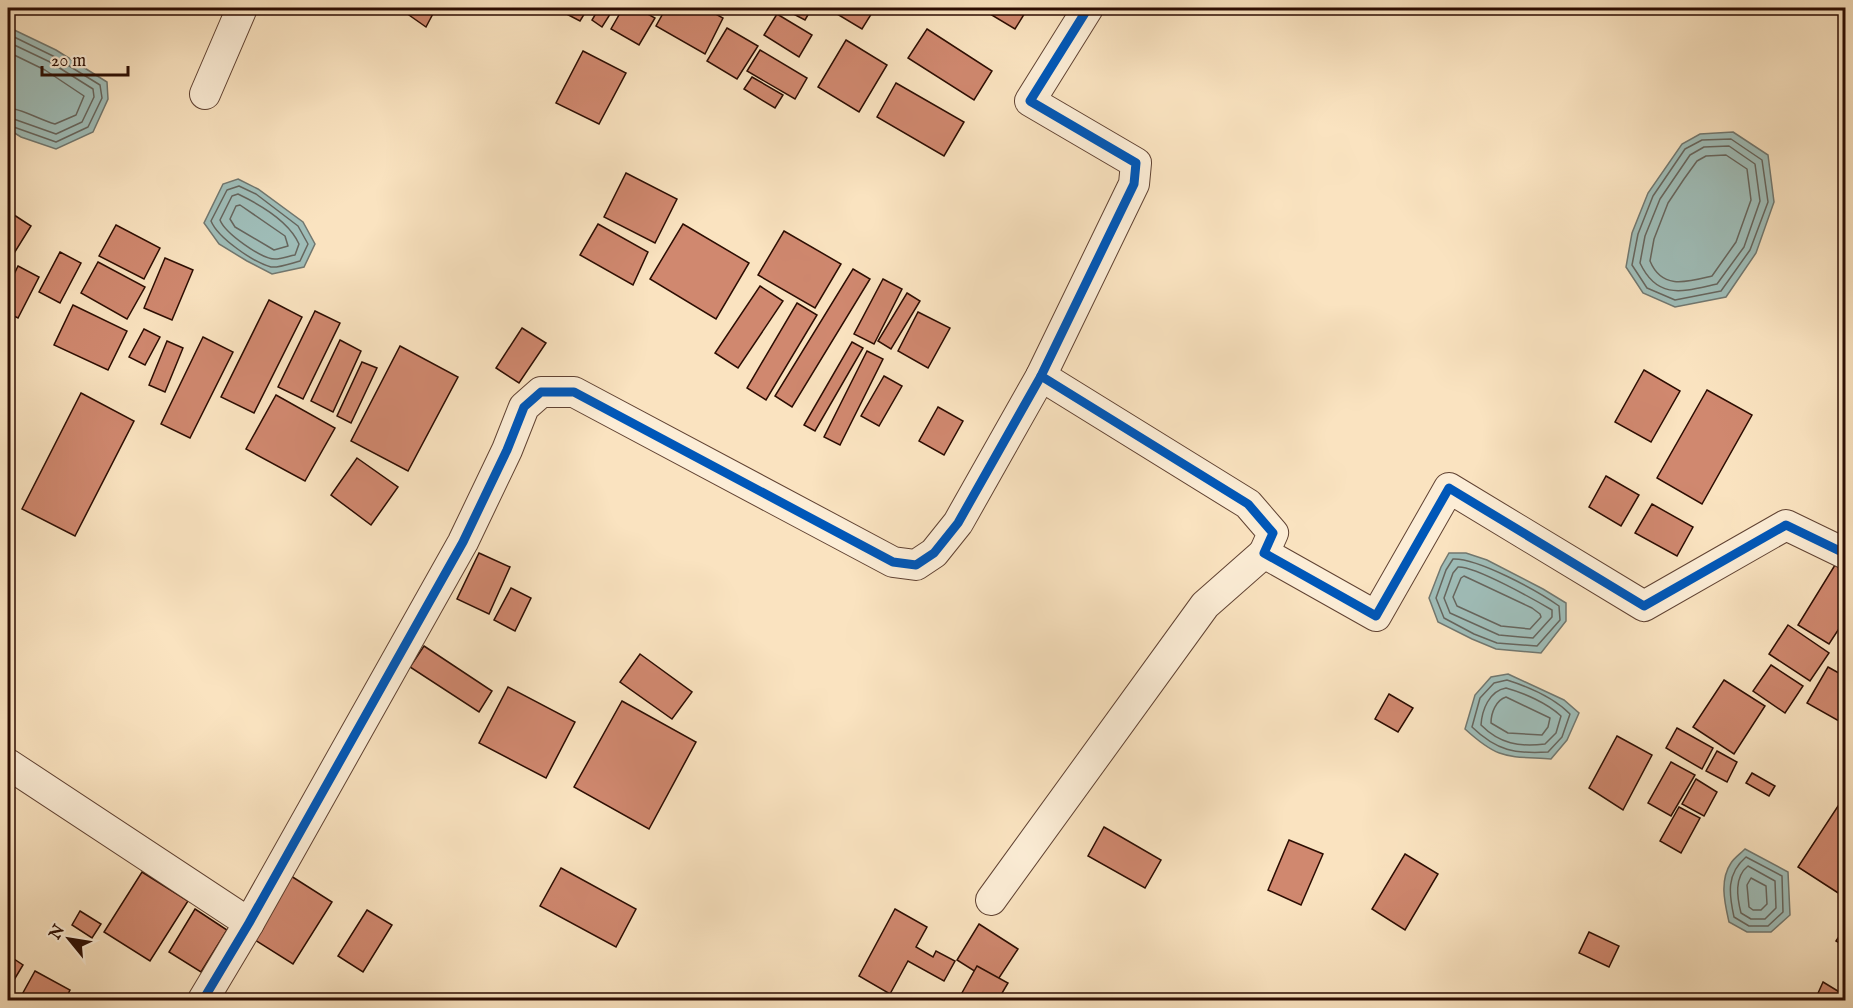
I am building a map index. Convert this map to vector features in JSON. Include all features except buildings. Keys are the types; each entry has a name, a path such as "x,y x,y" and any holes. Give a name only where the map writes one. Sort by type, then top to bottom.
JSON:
{"street":[{"path":"205,94 242,8"},
{"path":"203,1000 249,924 463,542 507,450 524,407 541,392 574,392 893,562 916,565 934,554 958,524 1041,376 1134,184 1136,163 1030,101 1088,8"},
{"path":"992,900 1205,605 1264,553 1273,533 1248,504 1041,376"},
{"path":"1264,553 1376,616 1449,488 1644,606 1786,525 1845,554"},
{"path":"8,764 249,924"}],"water":[{"path":"8,27 56,50 107,82 108,99 93,132 56,149 21,137 8,129"},
{"path":"1733,132 1768,155 1774,202 1756,253 1726,297 1675,307 1643,293 1626,267 1632,233 1648,193 1682,144 1700,134"},
{"path":"238,179 258,189 303,222 315,244 304,267 272,274 219,244 204,223 223,184"},
{"path":"1449,553 1466,553 1487,560 1566,603 1566,621 1541,653 1496,649 1438,622 1429,598"},
{"path":"1508,674 1564,700 1579,713 1567,740 1551,759 1513,756 1495,751 1465,729 1475,695 1491,677"},
{"path":"1745,849 1788,872 1790,915 1771,932 1747,932 1729,922 1724,892 1725,877 1732,861"}],"cycle path":[{"path":"1088,8 1030,101 1136,163 1134,184 1041,376 1248,504 1273,533 1264,553 1376,616 1449,488 1644,606 1786,525 1846,554"},
{"path":"203,1000 249,923 463,542 507,450 524,407 541,392 574,392 893,562 916,565 934,553 958,523 1041,376"}]}
